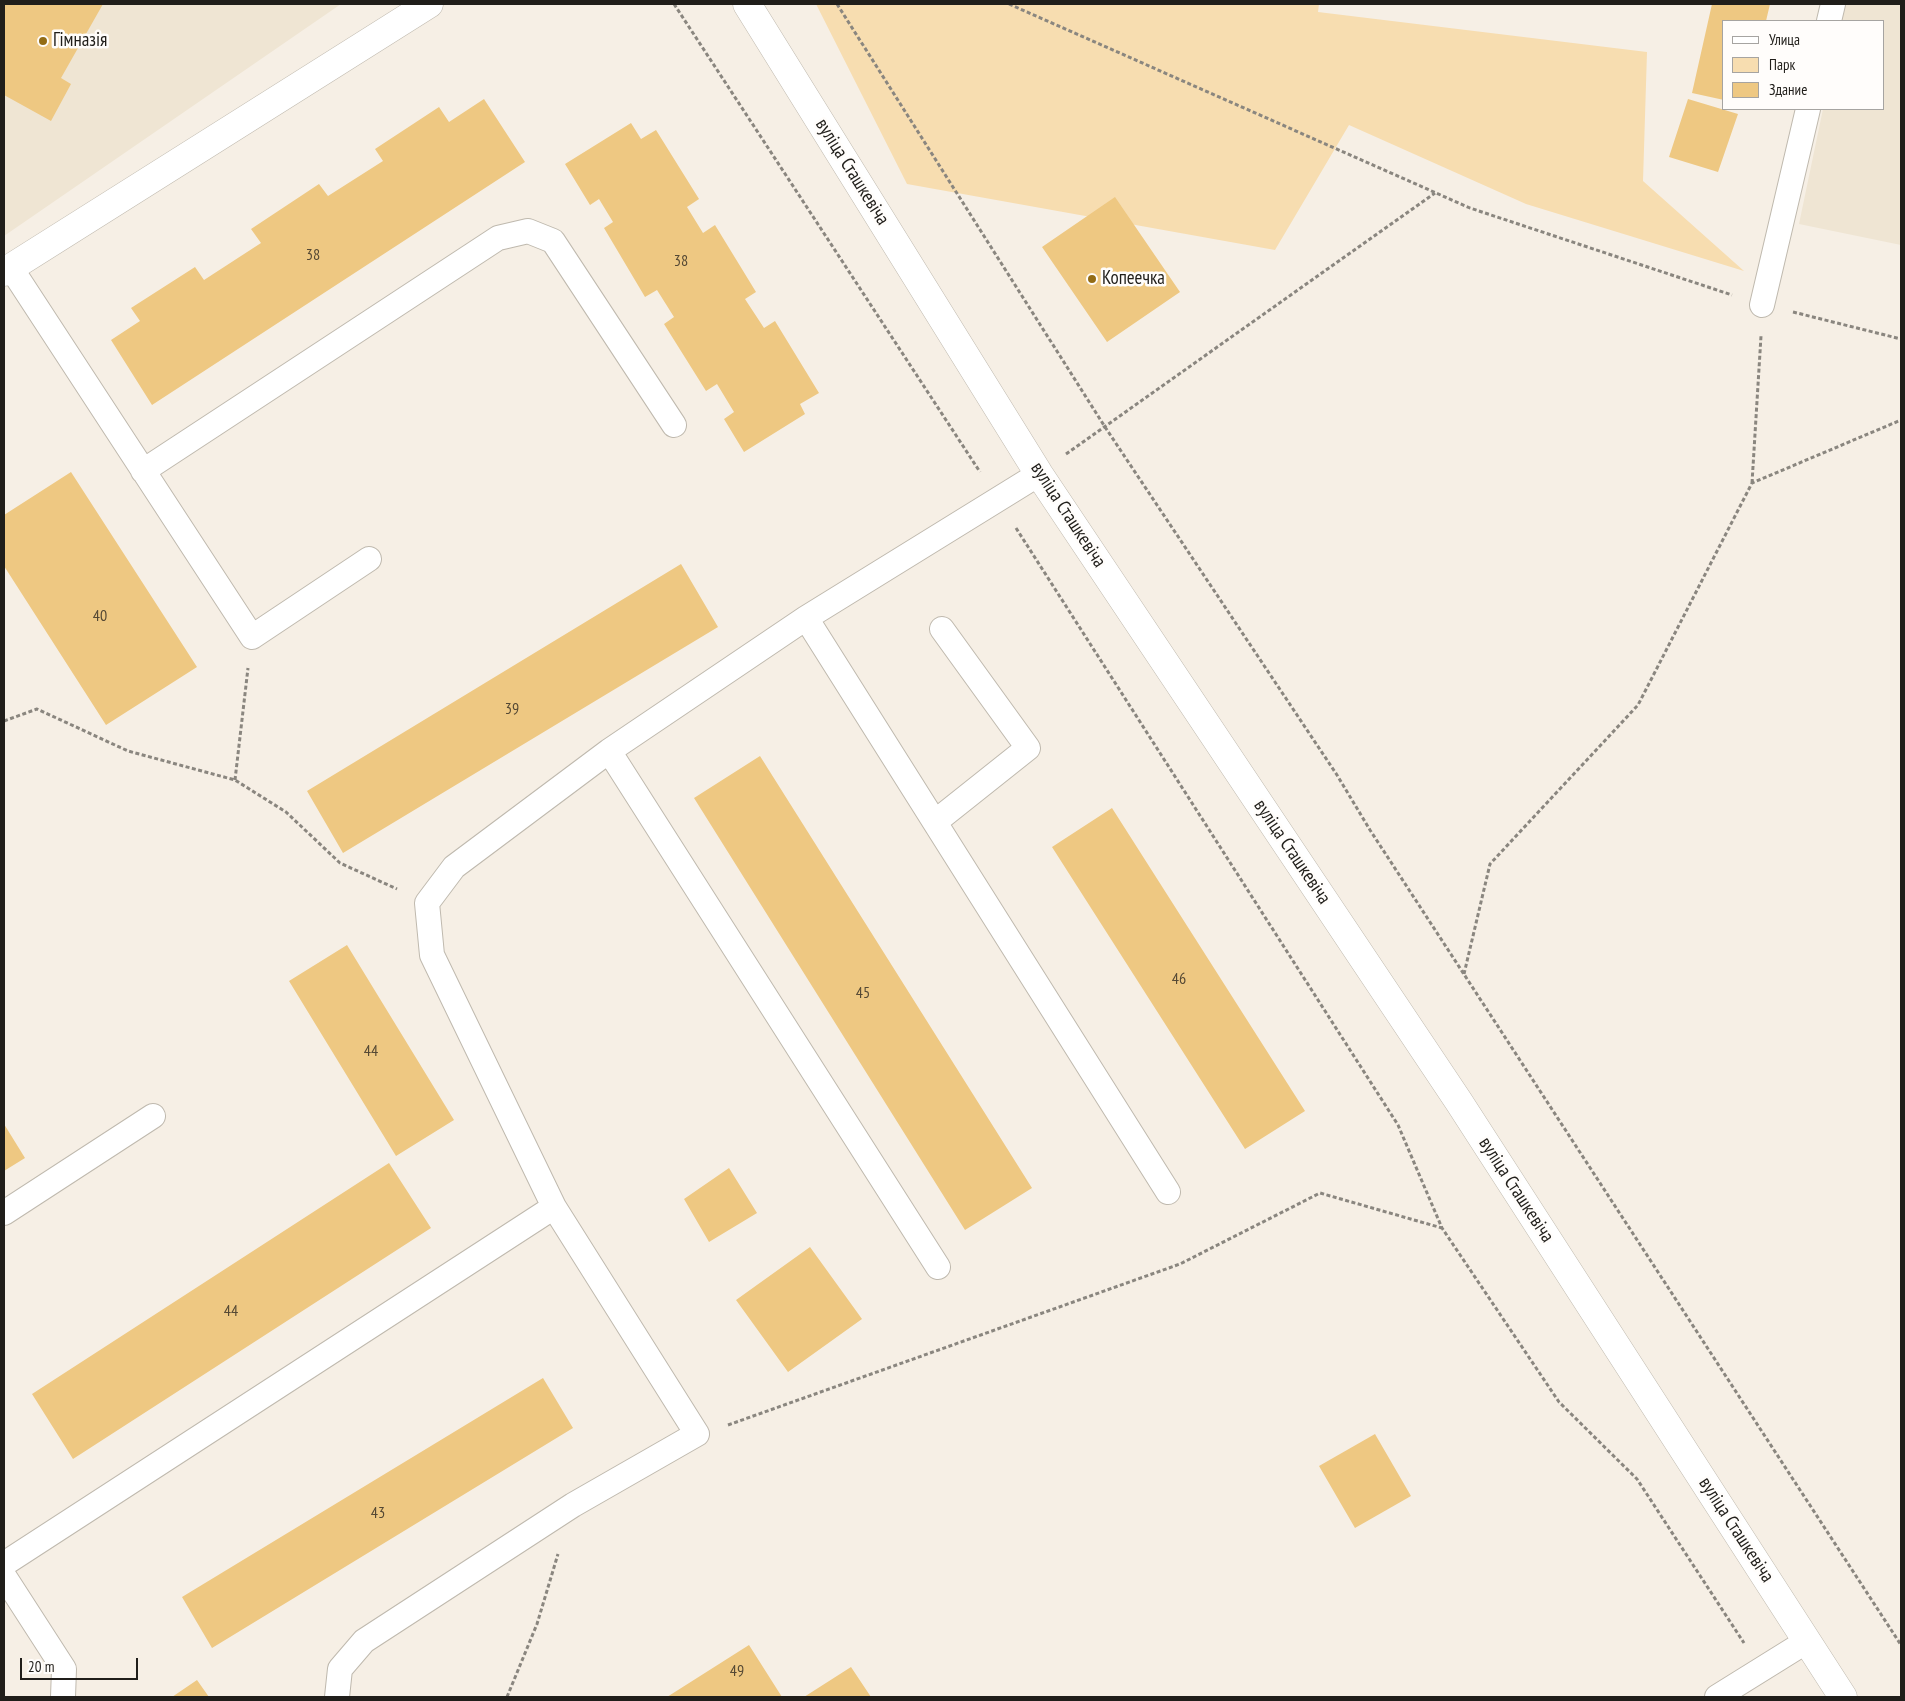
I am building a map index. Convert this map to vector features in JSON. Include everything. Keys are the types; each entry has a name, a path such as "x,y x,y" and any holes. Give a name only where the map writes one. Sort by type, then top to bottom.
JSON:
{"street":[{"path":"7,270 429,4"},
{"name":"вуліца Сташкевіча","path":"747,4 1039,474 1459,1102 1842,1697"}],"lane":[{"path":"1828,20 1833,4"},
{"path":"1762,305 1808,110"},
{"path":"143,471 498,238 528,231 553,241 674,425"},
{"path":"7,270 143,471 252,637 369,559"},
{"path":"337,1697 340,1669 364,1641 573,1505 696,1434 554,1207 432,955 427,903 454,867 610,751 806,618 1039,474"},
{"path":"806,618 1168,1192"},
{"path":"935,822 1028,748 942,629"},
{"path":"610,751 938,1267"},
{"path":"4,1213 153,1116"},
{"path":"4,1564 554,1207"},
{"path":"4,1576 64,1669 63,1697"},
{"path":"1717,1697 1807,1641"}],"path":[{"path":"674,4 997,499 1398,1125 1442,1228 1559,1402 1637,1479 1761,1668"},
{"path":"837,4 1104,427 1337,775 1370,830 1901,1645"},
{"path":"1010,4 1470,208 1762,305 1901,339"},
{"path":"1039,474 1435,193"},
{"path":"1464,974 1490,864 1638,705 1752,483 1762,305"},
{"path":"1752,483 1901,420"},
{"path":"235,780 252,637"},
{"path":"4,721 37,709 128,751 235,780 286,812 340,863 427,903"},
{"path":"696,1434 744,1420 1180,1264 1320,1193 1442,1228"},
{"path":"508,1697 538,1624 573,1505"}],"shaded area":[{"path":"4,4 341,4 4,236"},
{"path":"1845,4 1901,4 1901,245 1799,224 1823,110 1885,110 1885,20 1841,20"}],"green space":[{"path":"816,4 1319,4 1318,12 1647,52 1643,181 1744,271 1526,204 1349,125 1275,250 907,184"}],"building":[{"name":"Гімназія","path":"4,4 103,4 61,78 71,84 51,121 4,95"},
{"path":"1712,4 1770,4 1766,20 1722,20 1722,100 1692,93"},
{"path":"484,99 525,162 152,405 111,340 140,321 131,308 195,267 204,280 261,243 251,229 319,184 328,196 383,161 375,149 439,107 449,122"},
{"path":"1688,99 1738,114 1718,172 1669,157"},
{"path":"631,123 641,139 656,130 699,199 687,207 703,233 715,225 756,292 745,299 764,328 775,321 819,393 800,404 805,414 744,452 724,419 734,412 717,384 706,391 664,324 674,317 657,290 645,297 604,228 613,222 599,199 590,205 565,164"},
{"path":"1115,197 1180,292 1107,342 1042,247"},
{"path":"71,472 197,667 106,725 4,566 4,515"},
{"path":"681,564 718,627 343,853 307,791"},
{"path":"760,756 1032,1188 965,1230 694,798"},
{"path":"1112,808 1305,1111 1245,1149 1052,847"},
{"path":"347,945 454,1120 396,1156 289,981"},
{"path":"4,1124 25,1158 4,1171"},
{"path":"389,1163 431,1228 73,1459 32,1394"},
{"path":"729,1168 757,1213 709,1242 684,1199"},
{"path":"810,1247 862,1319 788,1372 736,1300"},
{"path":"543,1378 573,1428 212,1648 182,1597"},
{"path":"1375,1434 1411,1496 1355,1528 1319,1466"},
{"path":"749,1645 782,1697 667,1697"},
{"path":"851,1667 871,1697 804,1697"},
{"path":"197,1680 209,1697 172,1697"}],"place":[{"name":"Гімназія","path":"43,41"},
{"name":"Копеечка","path":"1092,279"}]}
